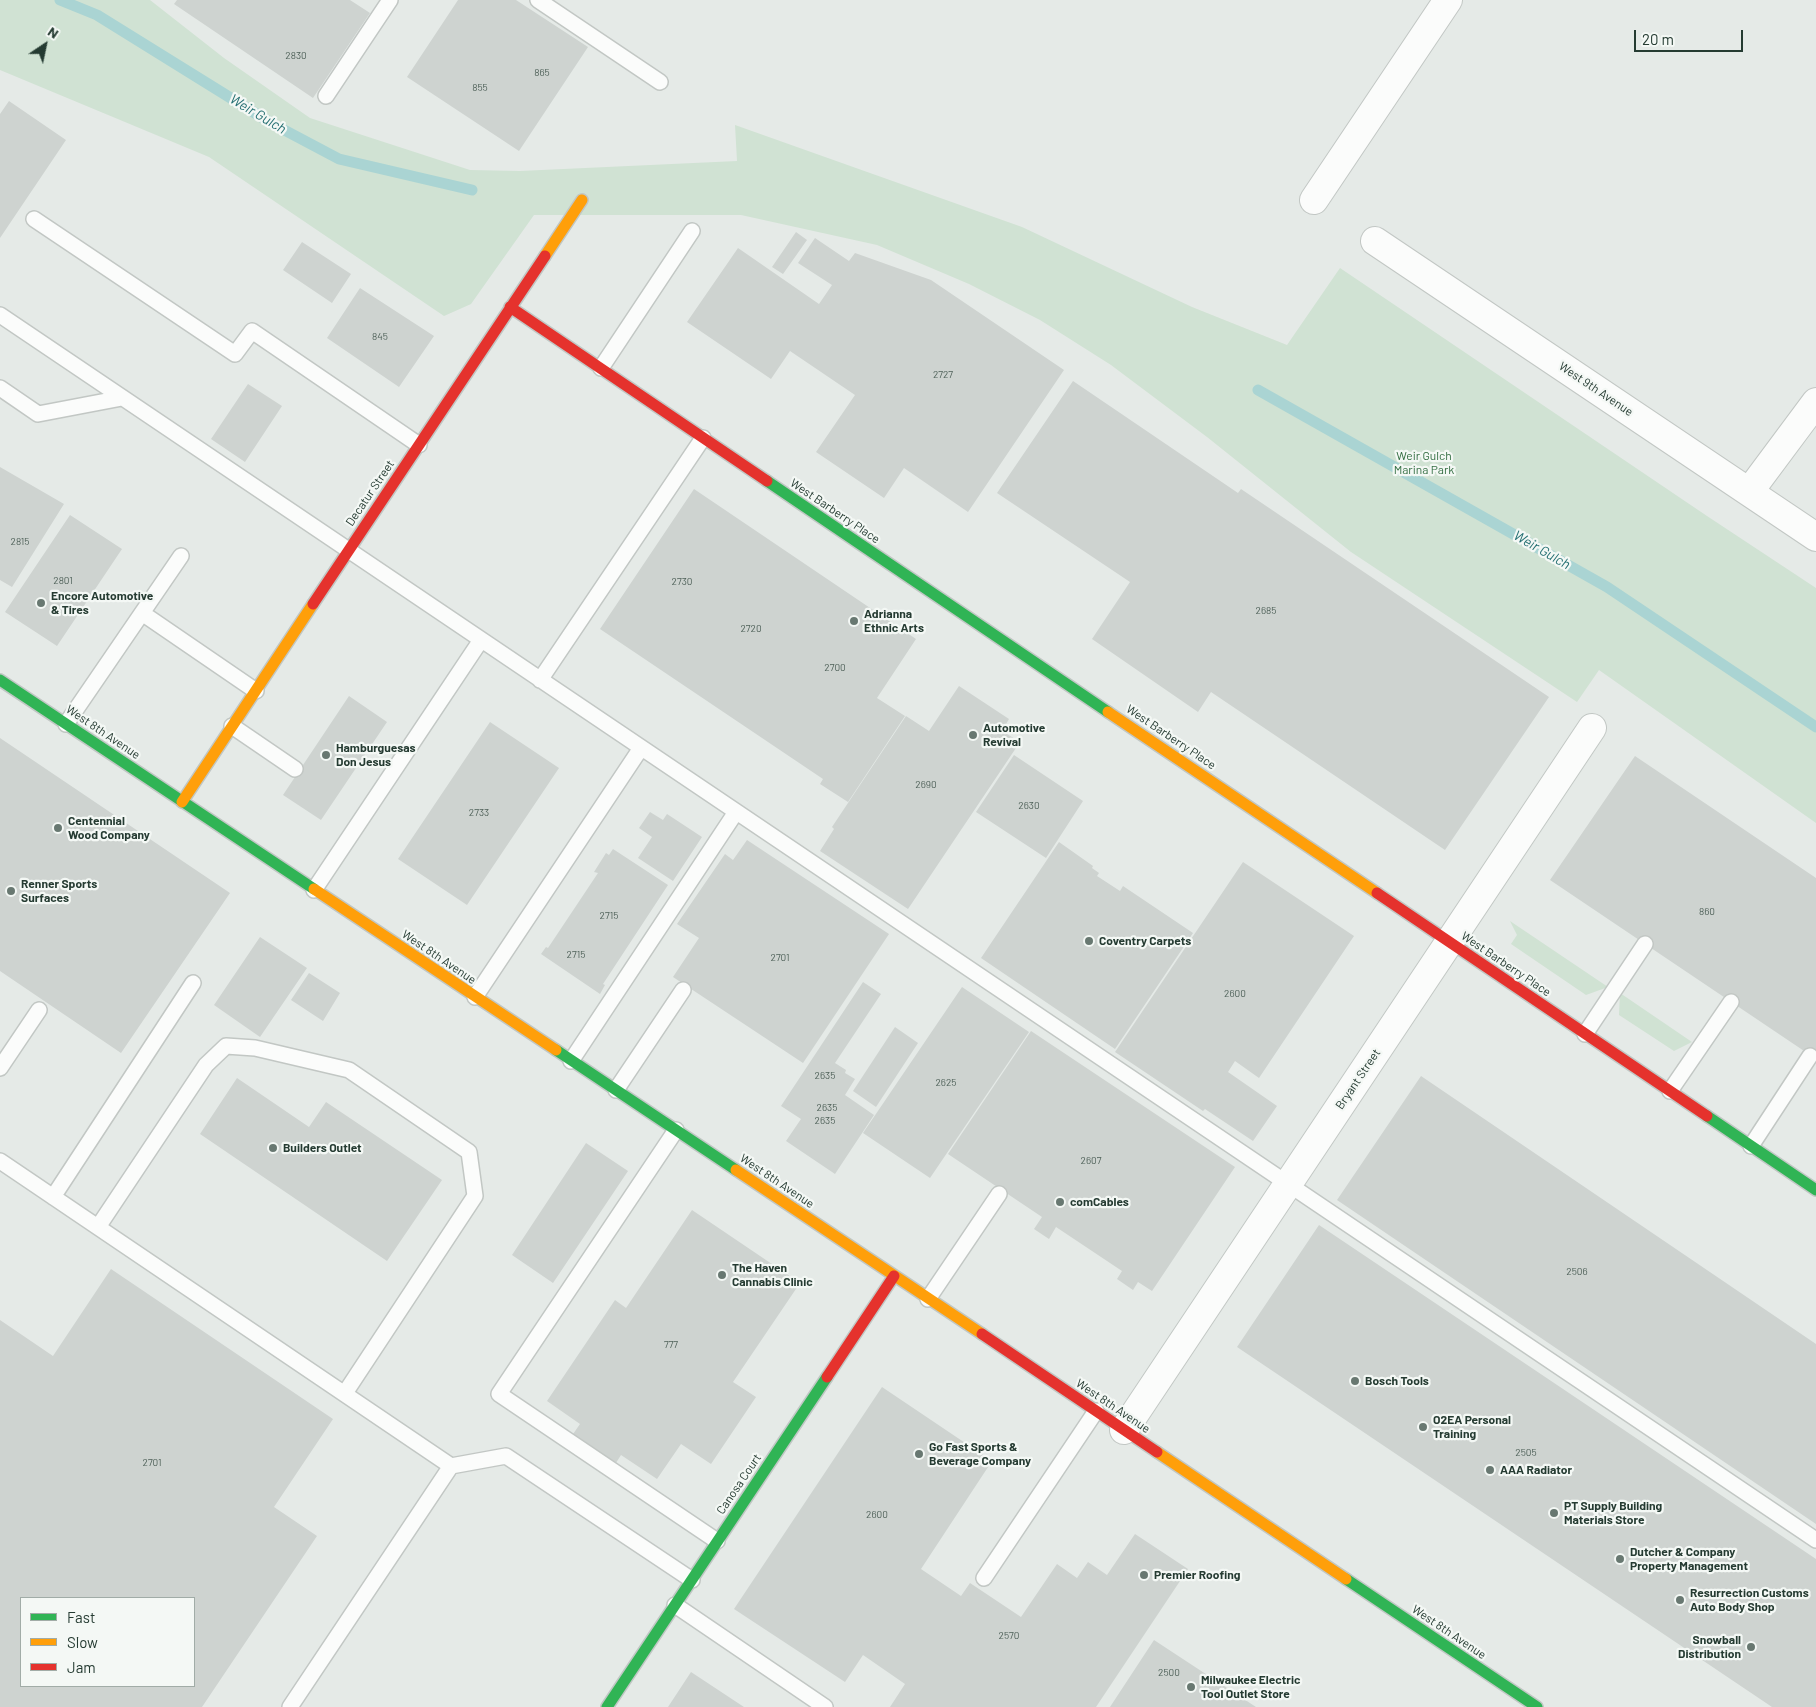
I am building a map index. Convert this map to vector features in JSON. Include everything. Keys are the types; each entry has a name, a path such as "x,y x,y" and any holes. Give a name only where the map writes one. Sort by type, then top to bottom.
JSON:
{"street":[{"path":"1314,200 1448,0"},
{"name":"Decatur Street","path":"182,802 582,200"},
{"name":"West 9th Avenue","path":"1375,241 1816,537"},
{"name":"West Barberry Place","path":"510,307 1816,1190"},
{"path":"1749,492 1816,402"},
{"name":"West 8th Avenue","path":"0,680 1537,1707"},
{"name":"Bryant Street","path":"1124,1430 1592,728"},
{"name":"Canosa Court","path":"607,1707 894,1276"}],"lane":[{"path":"326,96 390,0"},
{"path":"538,0 660,82"},
{"path":"34,219 235,354 252,331 419,445"},
{"path":"601,368 692,231"},
{"path":"0,315 1816,1540"},
{"path":"0,388 38,414 122,398"},
{"path":"540,680 703,438"},
{"path":"66,724 181,556"},
{"path":"142,613 256,691"},
{"path":"314,890 481,640"},
{"path":"232,726 295,769"},
{"path":"475,997 641,748"},
{"path":"571,1061 736,812"},
{"path":"1586,1034 1645,944"},
{"path":"53,1197 192,983"},
{"path":"616,1090 683,990"},
{"path":"1670,1091 1731,1002"},
{"path":"0,1068 39,1010"},
{"path":"98,1227 206,1064 226,1046 255,1048 349,1070 468,1152 475,1196 345,1394"},
{"path":"1751,1146 1810,1056"},
{"path":"676,1130 499,1394 717,1541"},
{"path":"0,1161 451,1466 506,1456 692,1580"},
{"path":"928,1299 999,1194"},
{"path":"984,1578 1096,1411"},
{"path":"290,1707 451,1466"},
{"path":"675,1605 825,1707"}],"green space":[{"name":"Weir Gulch Marina Park","path":"0,0 150,0 224,58 310,118 470,170 520,171 737,161 735,125 1022,227 1192,307 1287,345 1340,268 1816,588 1816,823 1599,670 1577,702 1351,552 1207,437 1111,365 1040,320 969,284 877,245 741,215 534,215 471,304 444,316 209,157 0,70"},
{"path":"1510,921 1608,987 1586,995 1511,944 1517,935"},
{"path":"1620,993 1692,1042 1674,1051 1619,1015"}],"building":[{"path":"177,0 350,0 370,13 313,98 174,4"},
{"path":"458,0 516,0 588,47 519,151 407,77"},
{"path":"9,101 66,140 0,238 0,114"},
{"path":"796,232 807,240 783,274 772,267"},
{"path":"815,238 849,261 855,253 931,280 1064,370 968,512 904,468 884,498 816,452 855,395 790,351 771,379 687,322 738,248 819,304 832,285 798,263"},
{"path":"302,242 351,274 332,303 283,270"},
{"path":"360,288 434,336 399,387 327,338"},
{"path":"1073,381 1238,493 1241,489 1549,697 1445,850 1211,692 1198,712 1092,639 1130,582 997,493"},
{"path":"248,384 282,406 245,462 211,439"},
{"path":"0,467 64,504 12,587 0,580"},
{"path":"694,489 916,639 877,698 905,716 848,802 820,784 823,779 600,629"},
{"path":"70,515 122,549 57,646 5,612"},
{"path":"959,686 1009,719 1002,731 1020,742 908,909 820,851 834,829 832,827 906,716 929,731"},
{"path":"349,696 387,722 321,820 283,795"},
{"path":"490,722 559,768 467,905 398,859"},
{"path":"0,738 230,893 121,1053 0,971"},
{"path":"1014,755 1083,801 1046,858 976,812"},
{"path":"1635,756 1816,878 1816,1059 1550,880"},
{"path":"650,812 663,820 667,814 702,837 673,881 638,858 652,837 639,828"},
{"path":"747,840 889,934 803,1063 673,977 699,938 677,924 725,854 733,860"},
{"path":"1059,842 1093,866 1092,868 1099,873 1097,876 1120,891 1123,886 1193,933 1115,1049 981,958"},
{"path":"613,849 668,885 603,984 605,985 600,994 541,954 546,947 548,948 598,873 594,872 606,853 609,855"},
{"path":"1243,862 1354,936 1259,1078 1235,1061 1228,1072 1277,1106 1253,1141 1205,1109 1203,1111 1115,1052"},
{"path":"260,937 307,968 260,1037 214,1005"},
{"path":"309,973 340,993 323,1021 291,1000"},
{"path":"863,982 881,994 835,1063 846,1070 845,1073 855,1079 845,1095 874,1115 835,1174 786,1141 801,1119 781,1106"},
{"path":"962,987 1029,1032 930,1178 863,1133"},
{"path":"895,1027 918,1043 876,1107 853,1091"},
{"path":"1031,1031 1235,1167 1152,1291 1138,1282 1133,1290 1117,1279 1122,1271 1056,1227 1049,1239 1034,1229 1042,1217 948,1154"},
{"path":"1421,1076 1816,1344 1816,1524 1337,1200"},
{"path":"237,1078 309,1127 326,1102 442,1180 387,1261 200,1134"},
{"path":"586,1143 628,1171 553,1283 512,1255"},
{"path":"692,1210 800,1283 733,1382 756,1397 711,1464 681,1444 657,1479 621,1455 614,1466 571,1437 580,1424 547,1401 615,1300 626,1308"},
{"path":"1319,1225 1816,1559 1816,1707 1772,1707 1237,1347"},
{"path":"111,1269 333,1419 274,1507 317,1536 202,1707 0,1707 0,1320 53,1356"},
{"path":"882,1387 992,1461 921,1569 961,1596 970,1583 1021,1617 1057,1564 1077,1578 1088,1562 1107,1575 1135,1534 1188,1569 1096,1707 890,1707 905,1684 863,1655 845,1682 734,1609"},
{"path":"1154,1640 1256,1707 1110,1707"},
{"path":"691,1672 744,1707 668,1707"}],"waterway":[{"name":"Weir Gulch","path":"60,0 97,15 271,123 339,159 472,190"},
{"name":"Weir Gulch","path":"1258,390 1607,587 1816,727"}],"traffic: fast":[{"path":"767,481 1108,712"},
{"path":"0,680 314,889"},
{"path":"556,1050 736,1170"},
{"path":"1707,1116 1816,1190"},
{"path":"607,1707 827,1377"},
{"path":"1346,1579 1537,1707"}],"traffic: slow":[{"path":"545,256 582,200"},
{"path":"182,802 313,604"},
{"path":"1108,712 1377,893"},
{"path":"314,889 556,1050"},
{"path":"736,1170 982,1334"},
{"path":"1157,1452 1346,1579"}],"traffic: jam":[{"path":"313,604 545,256"},
{"path":"510,307 767,481"},
{"path":"1377,893 1707,1116"},
{"path":"827,1377 894,1276"},
{"path":"982,1334 1157,1452"}],"place":[{"name":"Encore Automotive & Tires","path":"41,603"},
{"name":"Adrianna Ethnic Arts","path":"854,621"},
{"name":"Automotive Revival","path":"973,735"},
{"name":"Hamburguesas Don Jesus","path":"326,755"},
{"name":"Centennial Wood Company","path":"58,828"},
{"name":"Renner Sports Surfaces","path":"11,891"},
{"name":"Coventry Carpets","path":"1089,941"},
{"name":"Builders Outlet","path":"273,1148"},
{"name":"comCables","path":"1060,1202"},
{"name":"The Haven Cannabis Clinic","path":"722,1275"},
{"name":"Bosch Tools","path":"1355,1381"},
{"name":"O2EA Personal Training","path":"1423,1427"},
{"name":"Go Fast Sports & Beverage Company","path":"919,1454"},
{"name":"AAA Radiator","path":"1490,1470"},
{"name":"PT Supply Building Materials Store","path":"1554,1513"},
{"name":"Dutcher & Company Property Management","path":"1620,1559"},
{"name":"Premier Roofing","path":"1144,1575"},
{"name":"Resurrection Customs Auto Body Shop","path":"1680,1600"},
{"name":"Snowball Distribution","path":"1751,1647"},
{"name":"Milwaukee Electric Tool Outlet Store","path":"1191,1687"}]}
